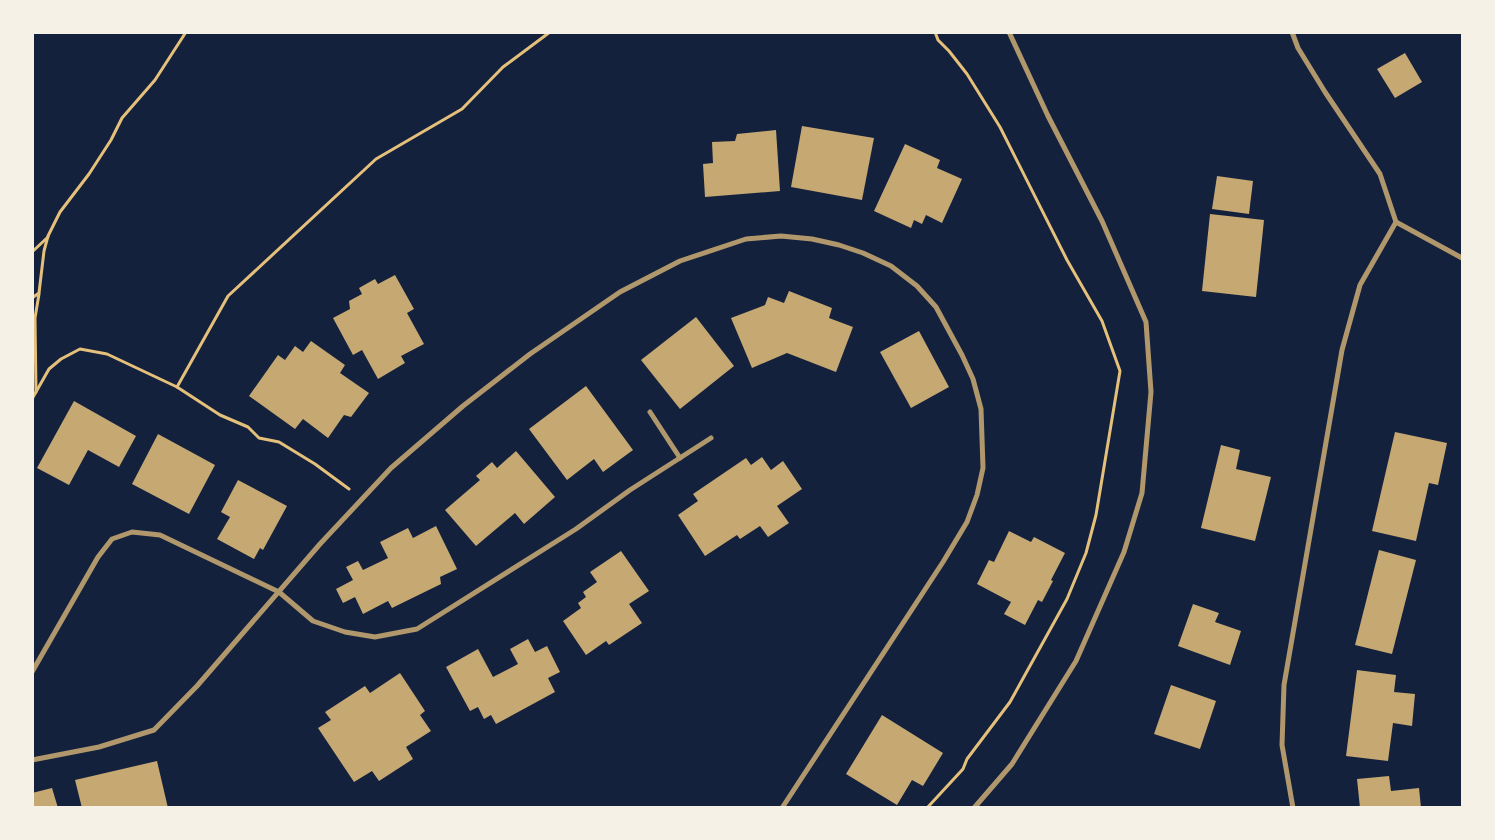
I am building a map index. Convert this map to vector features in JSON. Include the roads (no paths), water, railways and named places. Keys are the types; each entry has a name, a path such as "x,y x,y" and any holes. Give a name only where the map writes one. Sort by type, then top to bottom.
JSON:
{"street":[{"path":"974,808 1012,764 1076,661 1124,552 1142,493 1151,392 1146,322 1102,221 1048,116 1009,32"},
{"path":"1292,32 1298,48 1325,92 1380,174 1396,222 1462,258"},
{"path":"1293,808 1282,745 1284,685 1338,369 1360,286 1396,222"},
{"path":"32,760 100,747 154,730 197,686 320,544 391,468 463,406 530,354 620,292 680,261 746,239 781,236 812,239 863,253 891,266 916,286 936,307 973,379 981,409 983,468 977,495 967,522 943,562 782,808"},
{"path":"650,412 680,458"},
{"path":"32,672 98,557 112,539 132,532 160,535 279,592 313,622 345,632 375,637 417,629 576,529 630,490 711,438"}]}
